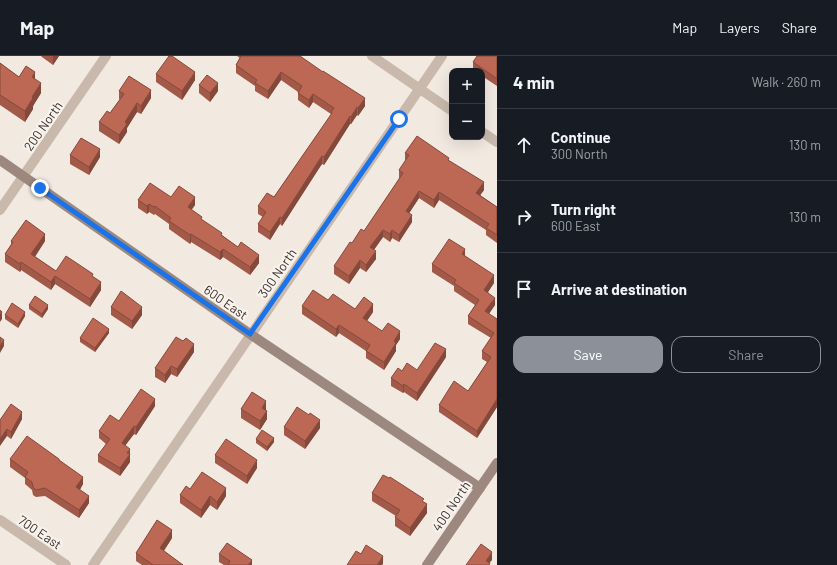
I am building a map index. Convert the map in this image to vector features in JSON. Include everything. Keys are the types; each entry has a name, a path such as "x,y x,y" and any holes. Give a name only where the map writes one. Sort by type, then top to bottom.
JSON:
{"street":[{"name":"200 North","path":"0,210 106,56"},
{"path":"372,56 449,109"},
{"name":"300 North","path":"93,565 442,56"},
{"path":"485,134 497,142"},
{"name":"600 East","path":"0,160 250,334 480,488"},
{"name":"400 North","path":"427,565 497,463"},
{"name":"700 East","path":"0,520 66,565"}],"building":[{"path":"169,56 172,56 195,72 182,91 156,74"},
{"path":"241,56 300,56 365,98 351,117 350,116 282,218 280,217 270,232 258,224 266,212 258,206 267,193 274,197 334,108 313,94 309,100 298,93 302,86 281,72 268,91 255,83 257,80 236,65"},
{"path":"477,56 497,56 497,79 485,70 485,68 481,68 473,62"},
{"path":"0,63 19,77 26,66 35,72 32,77 41,83 25,111 0,95"},
{"path":"207,75 218,83 210,93 199,85"},
{"path":"129,76 151,90 141,106 137,103 125,122 127,124 119,135 99,122 107,111 110,113 124,94 119,91"},
{"path":"417,136 449,158 448,160 484,182 476,193 497,207 497,235 486,228 489,224 439,192 434,200 419,191 406,211 412,215 399,235 392,230 390,234 383,230 370,247 376,251 366,265 360,260 349,276 334,266 350,242 352,243 361,229 364,231 403,173 399,170 409,155 405,153"},
{"path":"81,138 100,149 89,167 70,155"},
{"path":"150,183 171,197 179,186 195,197 188,207 202,217 201,219 222,233 221,235 238,247 241,242 259,255 250,267 223,249 220,252 191,234 190,235 169,221 171,218 155,206 154,207 149,204 147,206 138,200"},
{"path":"26,220 45,234 31,254 56,271 66,256 93,274 92,276 101,282 90,299 55,276 51,282 21,262 20,264 5,254 13,242 11,241"},
{"path":"449,239 465,249 462,254 494,275 484,290 495,298 485,311 497,319 497,399 477,431 439,405 454,381 468,391 491,357 482,351 494,333 468,316 479,300 454,283 456,280 432,264"},
{"path":"313,290 328,300 333,294 355,309 364,297 373,304 363,318 382,331 388,323 400,331 394,341 396,343 384,362 366,351 370,345 339,325 336,329 302,306"},
{"path":"121,291 142,307 132,321 111,307"},
{"path":"35,296 48,305 42,314 29,305"},
{"path":"12,303 25,312 18,324 5,315"},
{"path":"93,318 109,329 95,348 80,338"},
{"path":"0,337 4,340 0,346"},
{"path":"176,337 183,341 186,338 194,344 177,369 171,366 165,375 155,368"},
{"path":"435,343 446,349 417,393 404,384 403,386 391,378 398,368 402,371 407,363 417,370"},
{"path":"141,389 155,399 136,427 134,426 122,443 130,449 127,453 130,454 120,468 98,455 110,439 99,431 110,415 119,421"},
{"path":"252,392 266,401 262,408 267,411 260,421 241,409"},
{"path":"11,404 22,412 11,432 7,429 0,439 0,420"},
{"path":"297,407 320,420 305,441 284,427"},
{"path":"262,430 274,438 267,447 256,439"},
{"path":"27,436 83,477 76,487 89,496 79,510 45,488 36,490 33,487 32,482 25,477 28,472 10,459"},
{"path":"226,439 257,460 247,476 215,455"},
{"path":"202,472 226,488 217,502 210,496 201,510 180,495 186,486 190,489"},
{"path":"383,475 389,478 390,477 424,499 422,501 427,504 410,528 395,517 400,510 372,493"},
{"path":"157,520 172,530 160,548 183,565 153,565 136,553"},
{"path":"227,543 252,560 248,565 228,565 230,561 219,554"},
{"path":"481,544 492,552 486,561 490,563 489,565 466,565"},
{"path":"366,545 383,556 377,565 347,565 356,551 361,554"}],"route":[{"path":"40,188 250,334 399,119"}]}
